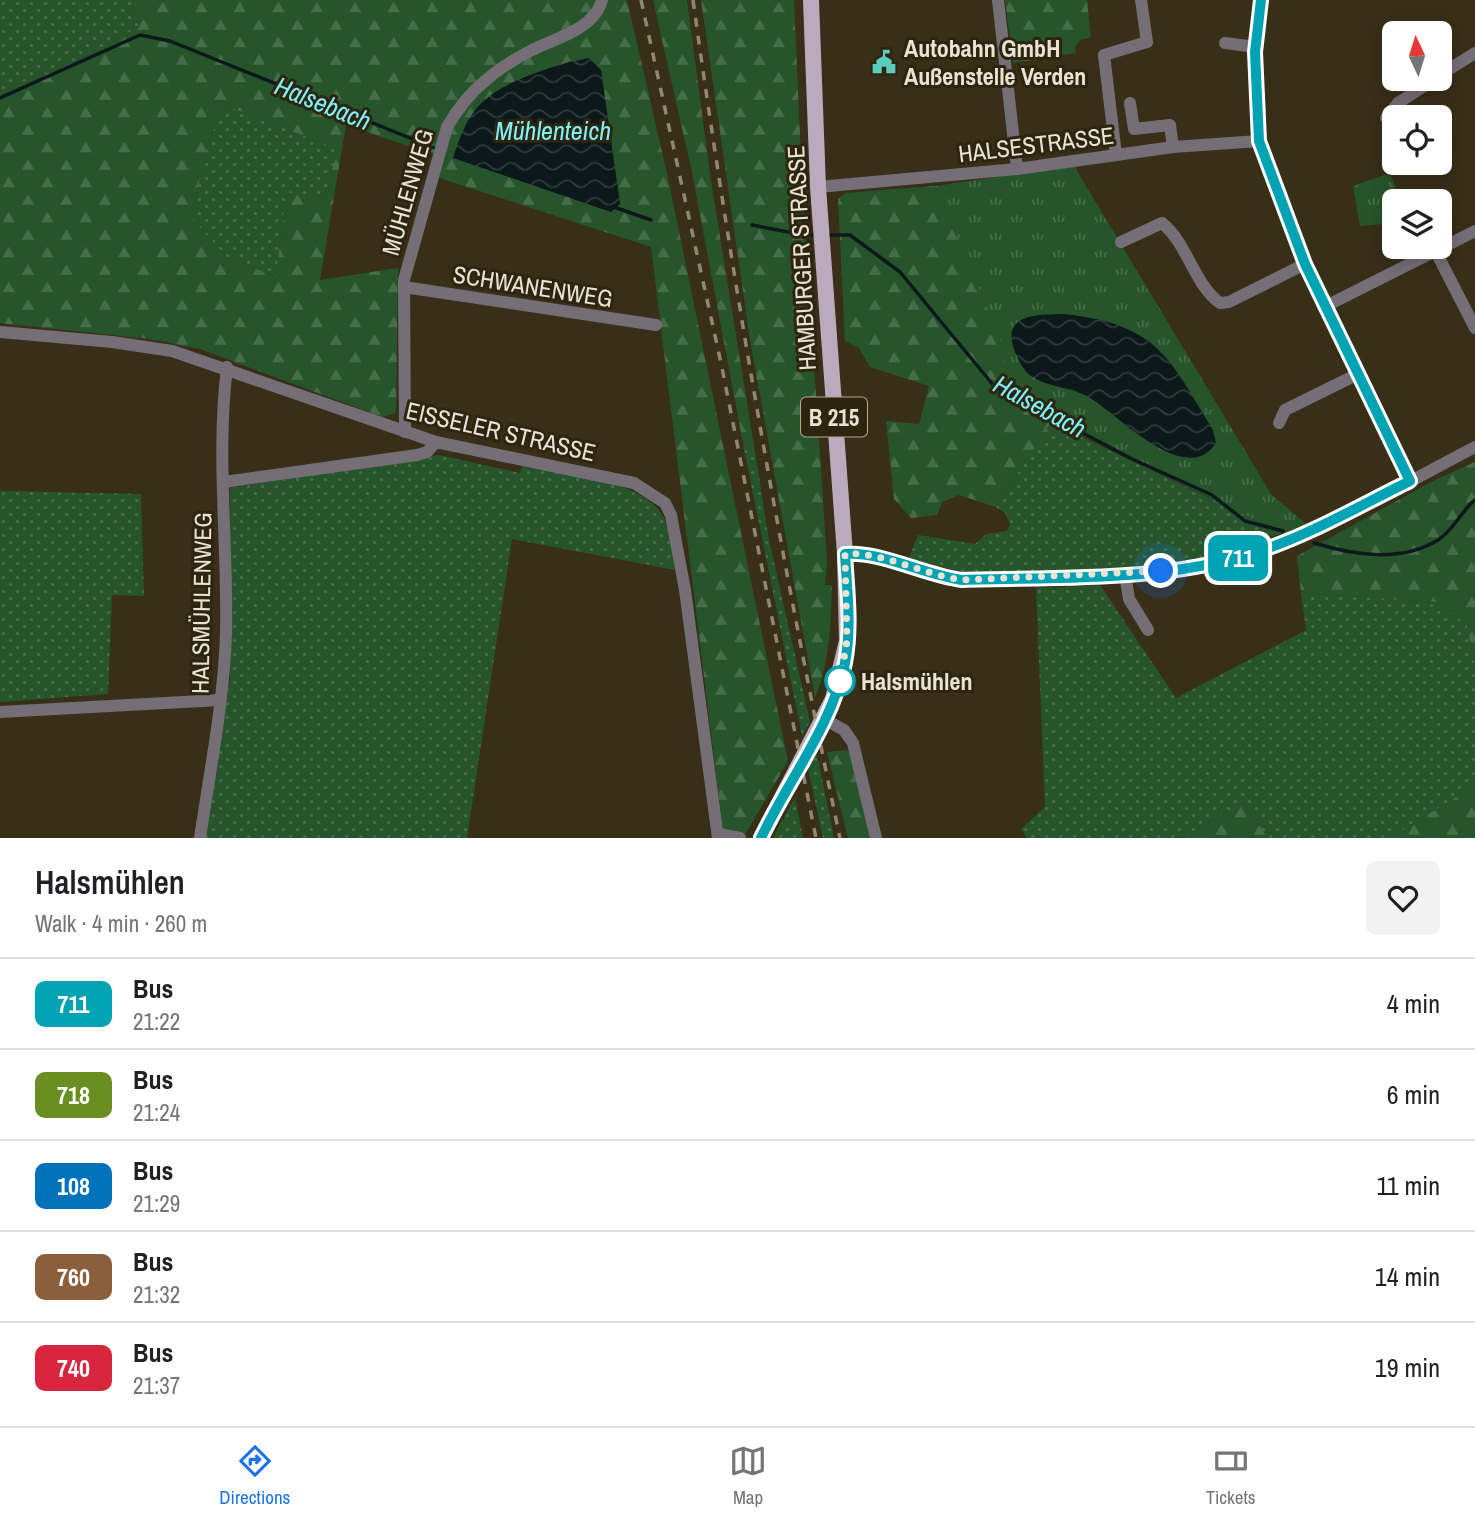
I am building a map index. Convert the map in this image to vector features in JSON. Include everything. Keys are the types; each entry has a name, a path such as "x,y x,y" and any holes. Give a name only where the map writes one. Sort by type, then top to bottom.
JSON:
{"main road":[{"name":"HAMBURGER STRASSE","path":"811,0 817,187 848,617 845,661 824,719"},
{"name":"B 215","path":"761,838 824,719"}],"street":[{"name":"MÜHLENWEG","path":"405,432 404,287 441,141 460,106 485,80 528,52 586,24 597,13 603,0"},
{"path":"998,0 1017,169"},
{"path":"1116,156 1104,55 1147,42 1141,0"},
{"path":"1261,0 1256,47 1259,141 1305,264 1410,481"},
{"path":"1225,43 1256,47"},
{"path":"1452,67 1475,52"},
{"path":"1396,105 1416,91"},
{"path":"1130,103 1134,129 1170,125 1173,147"},
{"name":"HALSESTRASSE","path":"817,187 1017,169 1173,147 1259,141"},
{"path":"1121,242 1162,223 1174,232 1210,296 1220,303 1229,302 1305,264"},
{"path":"1452,243 1475,230"},
{"path":"1326,306 1422,259"},
{"path":"1440,259 1475,328"},
{"name":"SCHWANENWEG","path":"404,287 656,325"},
{"name":"EISSELER STRASSE","path":"0,332 160,349 227,368 436,442 634,483 665,503 671,515 685,590 718,836 740,838"},
{"name":"HALSMÜHLENWEG","path":"201,838 220,700 226,632 224,482 220,426 227,368"},
{"path":"1279,423 1285,410 1358,374"},
{"path":"224,482 417,455 426,452 436,442"},
{"path":"845,554 868,554 939,577 962,580 1125,574 1183,569 1255,553 1309,531 1475,447"},
{"path":"1125,574 1129,600 1149,630"},
{"path":"0,712 220,700"},
{"path":"824,719 844,730 853,743 876,838"}],"green space":[{"path":"0,0 132,0 139,27 75,62 0,91"},
{"path":"132,0 627,0 668,178 788,761 743,838 724,838 651,247 437,177 439,156 346,125 320,280 398,268 396,413 382,417 200,349 150,339 0,323 0,91 75,62 139,27","holes":["570,61 601,70 620,204 611,212 454,157 494,93","224,105 336,148 327,198 286,192 276,277 227,257 191,218 208,143"]},
{"path":"653,0 687,0 711,181 754,446 744,449 692,172"},
{"path":"701,0 794,0 802,181 827,562 825,585 832,585 827,656 815,698 750,340"},
{"path":"1005,0 1087,0 1091,37 1080,40 1075,47 1076,53 1013,63"},
{"path":"224,105 336,148 327,198 286,193 276,277 227,257 191,218 208,143"},
{"path":"1074,166 1271,494 1306,524 1282,533 999,395 1008,372 999,335 935,186"},
{"path":"1391,175 1396,189 1382,189 1382,224 1360,226 1353,186"},
{"path":"935,186 999,335 1008,372 999,395 1051,422 996,507 959,495 942,502 937,515 911,518 894,499 886,421 919,424 929,386 870,367 859,348 845,341 838,199 846,193"},
{"path":"1051,422 1282,533 1198,561 1107,572 974,575 909,558 918,535 975,544 986,534 1007,531 1010,524 1005,513 996,507"},
{"path":"754,446 769,540 810,722 802,736 744,449"},
{"path":"439,455 520,473 522,466 600,480 639,495 654,505 667,524 675,570 512,539 467,838 205,838 230,679 230,488"},
{"path":"1475,462 1475,664 1467,625 1438,602 1301,593 1297,556 1433,481"},
{"path":"0,491 141,494 144,596 112,595 108,694 0,702"},
{"path":"1100,585 1176,698 1306,630 1301,593 1438,602 1467,625 1475,664 1475,786 1390,838 1268,838 1244,802 1181,838 1027,838 1021,829 1045,807 1036,588"},
{"path":"849,750 870,838 848,838 827,752"},
{"path":"817,754 834,838 823,838 808,769"},
{"path":"1475,786 1475,838 1389,838"},
{"path":"795,797 803,838 773,838"},
{"path":"1244,802 1268,838 1181,838"}],"water":[{"name":"Mühlenteich","path":"589,58 601,70 620,204 611,212 453,158 468,120 486,99 498,90 528,76"},
{"path":"1064,314 1120,326 1140,335 1156,348 1184,382 1213,430 1216,443 1203,455 1188,458 1171,453 1135,432 1090,398 1031,376 1015,352 1013,330 1017,323 1033,316"}],"waterway":[{"name":"Halsebach","path":"0,98 140,35 170,41 437,149"},
{"name":"Halsebach","path":"614,207 651,220"},
{"name":"Halsebach","path":"752,225 817,235"},
{"name":"Halsebach","path":"825,235 850,235 900,272 994,386 1130,458 1212,495 1245,521 1283,531"},
{"name":"Halsebach","path":"1314,543 1377,555 1408,552 1444,536 1475,500"}],"railway":[{"path":"641,0 721,363 816,838"},
{"path":"693,0 759,420 840,838"}],"bus line":[{"name":"711","path":"761,838 824,719 841,678 848,617 845,554 868,554 906,568 962,580 1096,576 1183,569 1255,553 1309,531 1410,481 1305,264 1284,215 1259,141 1255,52 1261,0"}],"place":[{"name":"Autobahn GmbH Außenstelle Verden","path":"884,62"},
{"name":"Halsmühlen","path":"840,681"}],"route":[{"path":"840,681 845,661 848,617 845,554 868,554 906,568 962,580 1161,571"}]}
